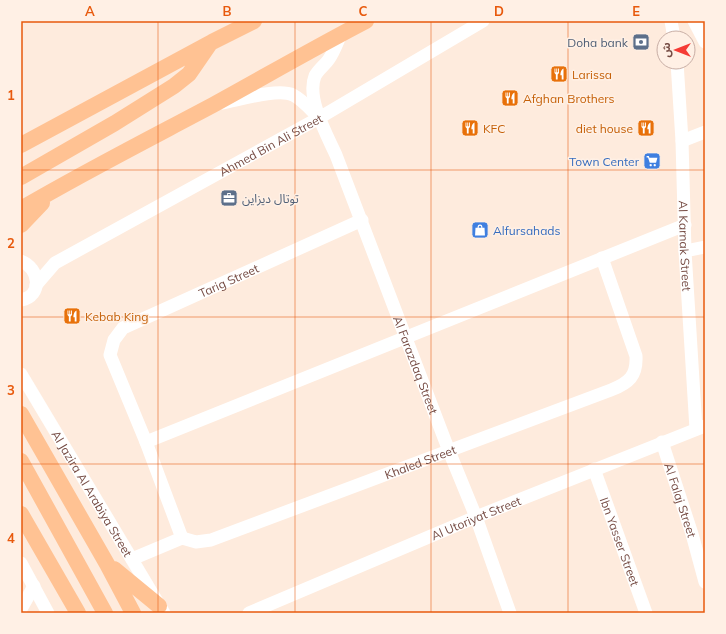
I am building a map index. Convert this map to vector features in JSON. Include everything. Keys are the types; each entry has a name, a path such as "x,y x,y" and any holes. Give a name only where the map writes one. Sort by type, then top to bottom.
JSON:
{"main road":[{"path":"21,145 254,21"},
{"path":"21,210 55,189 366,21"},
{"path":"21,177 174,86 189,74 212,42"},
{"path":"21,225 55,189"},
{"name":"Al Jazira Al Arabiya Street","path":"21,414 108,564 133,613"},
{"path":"21,461 105,613"},
{"path":"21,514 78,613"},
{"path":"108,564 162,609"}],"street":[{"name":"Ahmed Bin Ali Street","path":"21,300 30,296 36,285 55,263 319,118 483,21"},
{"path":"694,21 705,42"},
{"name":"Al Farazdaq Street","path":"341,34 330,58 314,78 313,91 319,118 336,155 362,220 405,337 476,517 510,613"},
{"name":"Al Karnak Street","path":"678,70 682,140 685,251 701,427"},
{"name":"Al Farazdaq Street","path":"214,104 272,93 288,93 298,98 319,118"},
{"path":"682,140 705,132"},
{"name":"Tarig Street","path":"146,442 110,355 114,340 123,328 362,220"},
{"path":"132,559 182,538 146,442 685,225"},
{"path":"685,251 705,248"},
{"name":"Khaled Street","path":"182,538 196,542 211,540 620,387 628,381 636,368 636,356 602,258"},
{"name":"Ahmed Bin Ali Street","path":"26,264 55,263"},
{"path":"26,264 35,272 37,278 36,285"},
{"name":"Al Jazira Al Arabiya Street","path":"21,374 162,609"},
{"name":"Al Utoriyat Street","path":"252,612 476,517 701,427"},
{"name":"Al Falaj Street","path":"662,442 692,534 705,582"},
{"name":"Ibn Yasser Street","path":"594,470 646,613"},
{"path":"21,563 48,613"},
{"path":"21,609 34,586"}],"place":[{"name":"Doha bank","path":"641,42"},
{"name":"Larissa","path":"559,74"},
{"name":"Afghan Brothers","path":"510,98"},
{"name":"KFC","path":"470,128"},
{"name":"diet house","path":"646,128"},
{"name":"Town Center","path":"652,161"},
{"name":"توتال ديزاين","path":"229,198"},
{"name":"Alfursahads","path":"480,230"},
{"name":"Kebab King","path":"72,316"}]}
